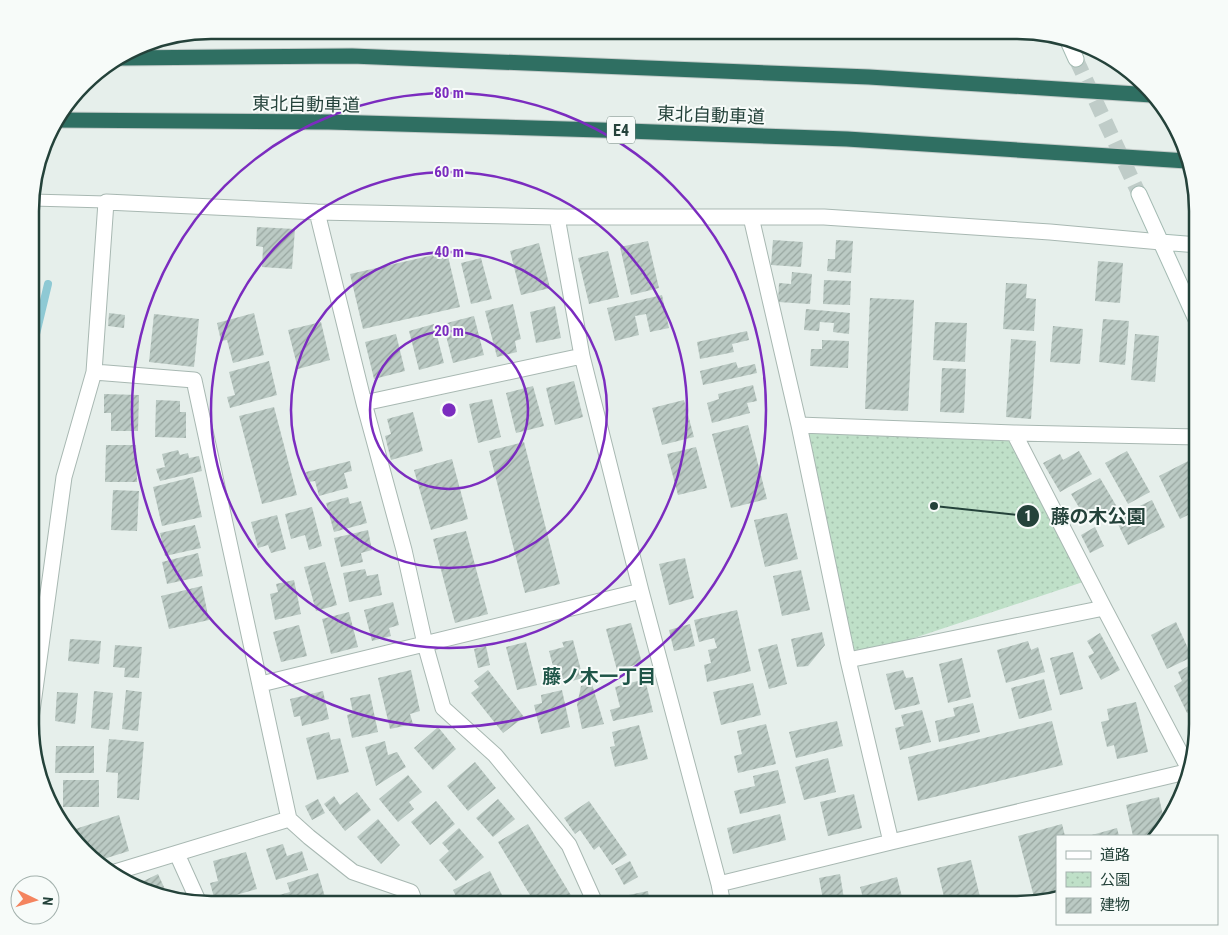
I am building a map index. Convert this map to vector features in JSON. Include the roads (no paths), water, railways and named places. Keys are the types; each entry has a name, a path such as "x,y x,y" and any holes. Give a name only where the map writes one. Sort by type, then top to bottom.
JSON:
{"highway":[{"path":"131,58 352,56 869,77 1144,94"},
{"name":"東北自動車道","path":"65,120 329,122 848,139 1182,161"}],"street":[{"path":"1071,48 1076,59"},
{"path":"1139,194 1189,304"},
{"path":"39,660 64,477 94,372 106,202 317,212 557,217 824,216 1189,244"},
{"path":"317,212 364,403 404,550 425,644 443,708 495,755 569,845 592,896"},
{"path":"557,217 582,356 641,591 721,896"},
{"path":"751,217 799,425 848,660 890,842"},
{"path":"364,403 582,356"},
{"path":"94,372 194,380 289,820 353,872 411,892 413,896"},
{"path":"799,425 1189,437"},
{"path":"1014,433 1185,762"},
{"path":"261,684 641,591"},
{"path":"848,660 1104,608"},
{"path":"719,884 1182,773"},
{"path":"120,871 289,820"},
{"path":"176,854 196,896"}],"lane":[{"path":"39,200 106,202"}],"waterway":[{"path":"39,322 48,284"}],"tunnel":[{"path":"1076,59 1139,194"}],"place":[{"name":"藤の木公園","path":"934,506"}],"district":[{"name":"藤ノ木一丁目","path":"599,676"}]}
